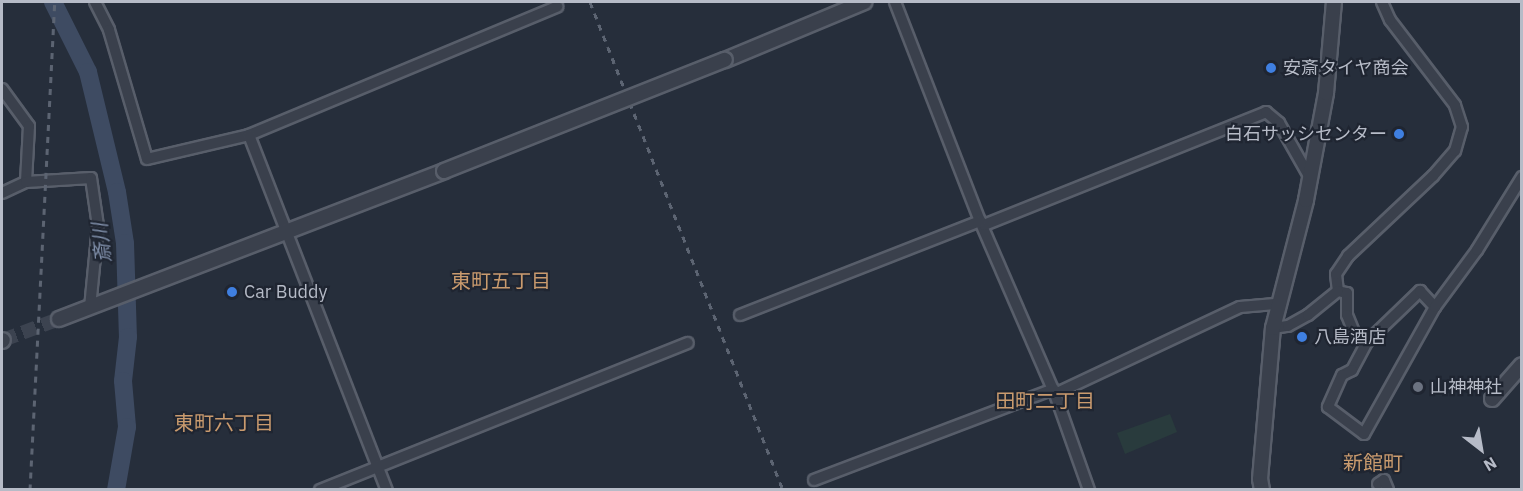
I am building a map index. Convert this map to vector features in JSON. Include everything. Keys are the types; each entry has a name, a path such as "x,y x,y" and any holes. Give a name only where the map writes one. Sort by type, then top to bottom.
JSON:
{"street":[{"path":"108,2 97,5 109,30 147,159 249,135 557,7"},
{"path":"59,319 444,171 864,2"},
{"path":"896,2 982,223 1054,392 1089,489"},
{"path":"1262,489 1260,479 1273,328 1306,200 1326,93 1334,2"},
{"path":"1338,291 1336,274 1348,256 1433,176 1455,151 1462,127 1455,105 1390,20 1382,2"},
{"path":"2,89 29,126 26,182"},
{"path":"740,315 1266,112 1280,123 1309,176"},
{"path":"249,135 387,489"},
{"path":"1435,307 1420,291 1367,342 1352,370 1342,375 1328,407 1364,434 1435,307 1477,250 1521,177"},
{"path":"2,193 26,182 91,178 98,226 94,305"},
{"path":"1273,328 1288,326 1308,315 1338,291"},
{"path":"1338,291 1347,293 1347,315 1354,332 1367,342"},
{"path":"814,480 1054,392 1240,307 1278,304"},
{"path":"320,489 378,468 688,343"},
{"path":"1491,399 1521,365"}],"shaded area":[{"path":"1170,414 1177,432 1125,454 1117,433"}],"waterway":[{"name":"斎川","path":"53,2 88,72 117,192 125,243 128,337 123,381 127,427 116,490"}],"tunnel":[{"path":"3,340 59,319"}],"railway":[{"path":"30,490 55,2"},
{"path":"590,2 783,490"}],"place":[{"name":"安斎タイヤ商会","path":"1271,68"},
{"name":"白石サッシセンター","path":"1399,134"},
{"name":"Car Buddy","path":"232,292"},
{"name":"八島酒店","path":"1302,337"},
{"name":"山神神社","path":"1418,387"}],"district":[{"name":"東町五丁目","path":"501,280"},
{"name":"田町二丁目","path":"1045,400"},
{"name":"東町六丁目","path":"224,422"},
{"name":"新館町","path":"1373,462"}]}
